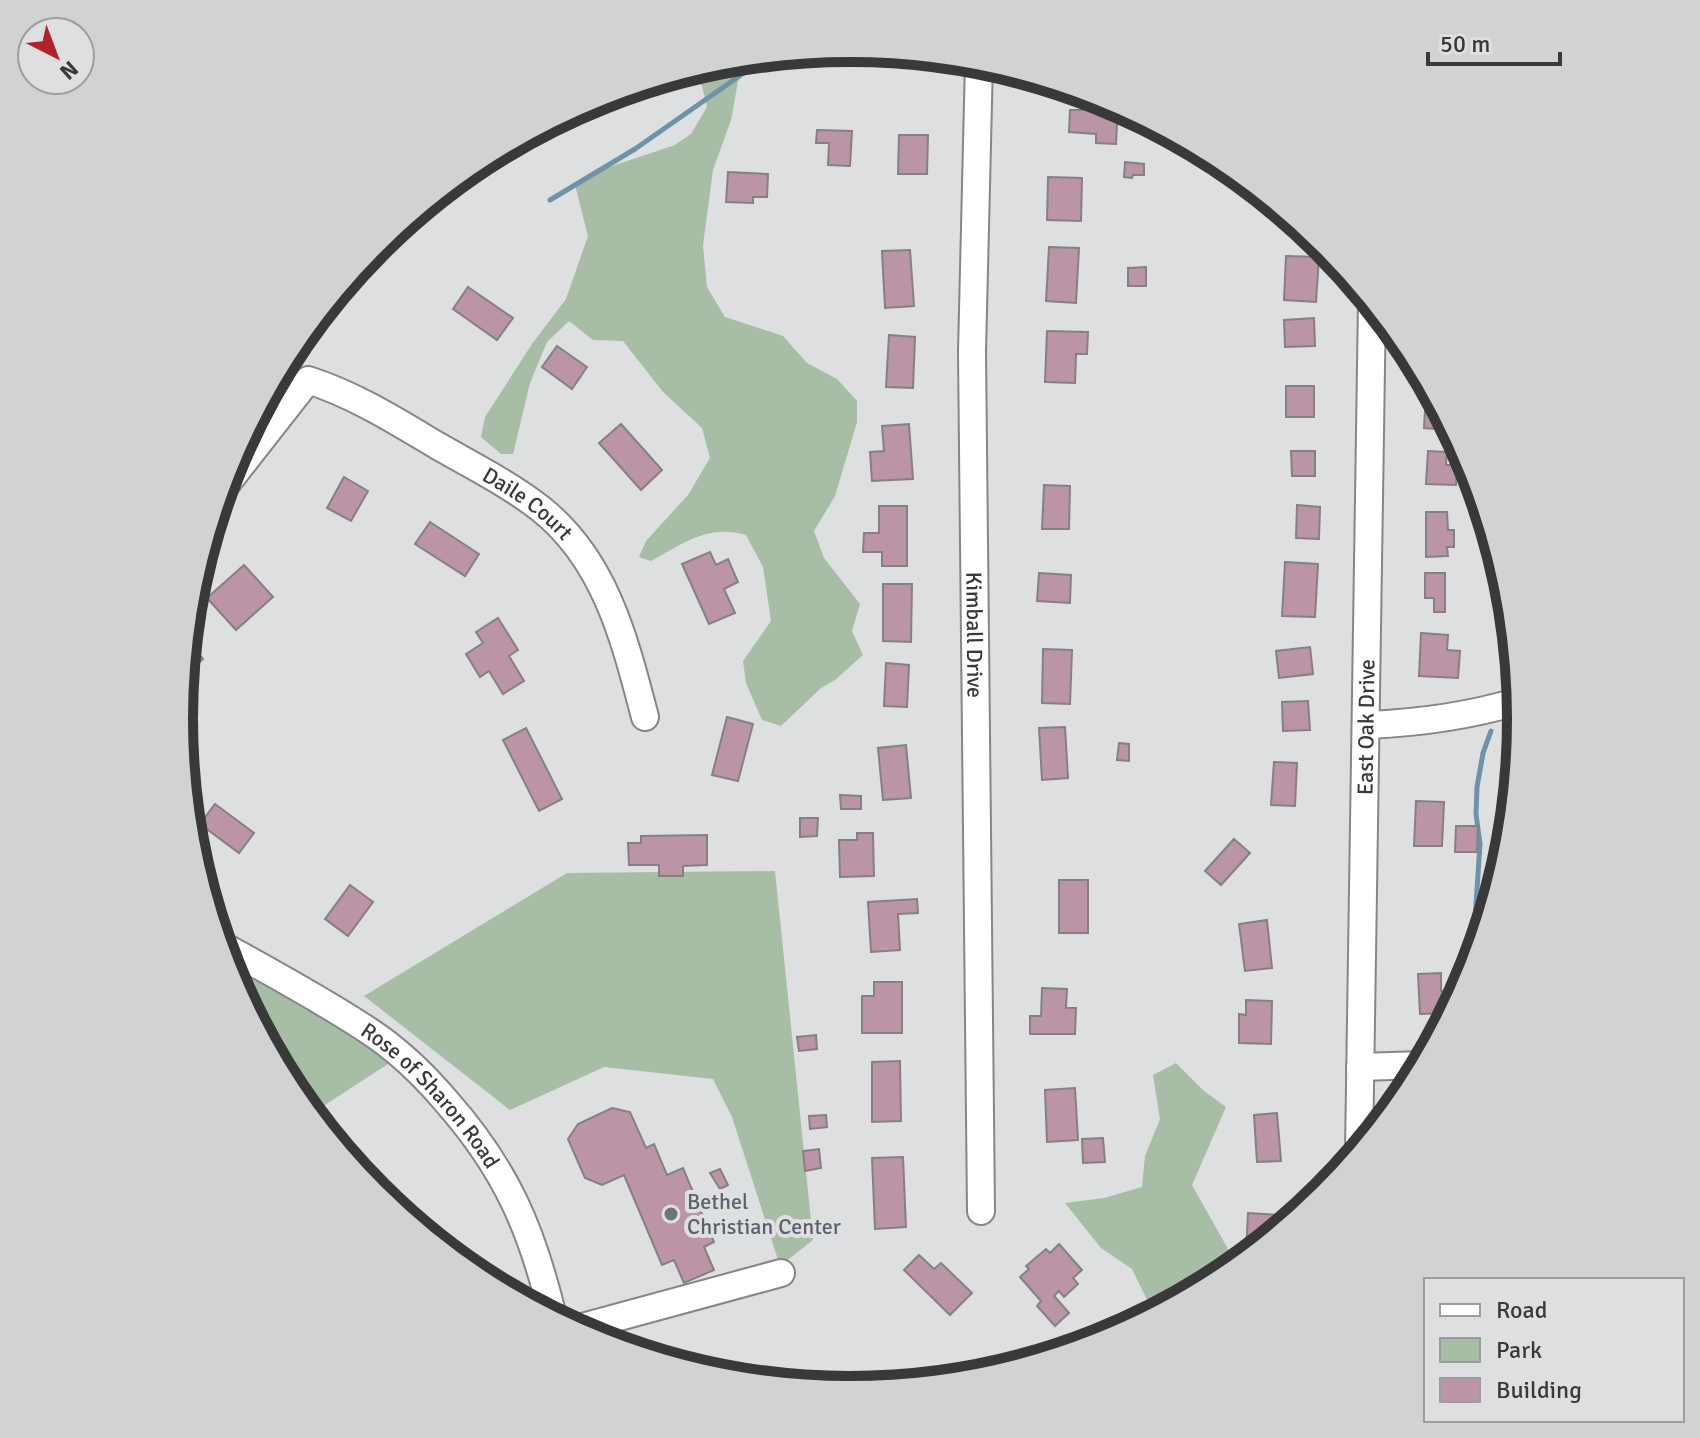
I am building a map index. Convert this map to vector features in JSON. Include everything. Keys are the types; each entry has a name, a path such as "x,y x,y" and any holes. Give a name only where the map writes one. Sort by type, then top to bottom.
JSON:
{"street":[{"name":"Kimball Drive","path":"979,75 972,352 981,1211"},
{"name":"East Oak Drive","path":"1359,1133 1372,320"},
{"name":"Daile Court","path":"248,456 308,380 360,400 532,503 563,529 608,594 624,638 645,717"},
{"path":"1366,725 1406,724 1507,704"},
{"name":"Rose of Sharon Road","path":"237,954 369,1031 429,1081 476,1136 498,1168 525,1223 549,1303"},
{"path":"1360,1067 1408,1065"},
{"path":"594,1324 781,1273"}],"green space":[{"path":"740,72 731,120 713,170 703,245 707,287 725,317 783,336 807,363 837,379 857,401 857,422 835,496 814,531 824,558 860,604 852,631 863,655 821,688 781,726 762,720 746,683 743,661 771,621 763,567 746,535 732,532 708,534 651,561 639,557 646,541 688,495 710,458 702,428 663,392 623,341 593,340 569,321 547,342 530,383 513,454 501,454 481,437 485,417 532,344 566,299 588,236 575,185 609,167 675,145 691,134 707,107 698,80"},
{"path":"775,871 813,1240 780,1266 732,1117 713,1079 604,1067 510,1110 364,996 567,873"},
{"path":"242,967 391,1062 321,1108 281,1047"},
{"path":"1176,1063 1204,1091 1226,1107 1192,1185 1231,1254 1149,1304 1132,1269 1101,1248 1065,1203 1104,1198 1142,1187 1145,1156 1160,1119 1153,1075"}],"building":[{"path":"1082,105 1117,119 1116,144 1096,143 1096,134 1069,132 1070,110 1082,110"},
{"path":"817,130 852,131 850,166 828,165 829,143 816,143"},
{"path":"899,135 928,135 927,174 898,174"},
{"path":"1125,162 1144,164 1144,175 1124,177"},
{"path":"728,172 768,174 767,197 753,197 753,203 726,202"},
{"path":"1048,177 1082,178 1081,221 1047,220"},
{"path":"1049,247 1079,248 1076,303 1046,301"},
{"path":"910,250 914,306 885,308 882,251"},
{"path":"1286,256 1318,257 1316,302 1284,300"},
{"path":"1146,267 1146,286 1128,286 1128,268"},
{"path":"468,287 513,318 497,340 453,309"},
{"path":"1314,318 1315,346 1285,347 1284,320"},
{"path":"1047,331 1088,332 1087,354 1076,354 1075,383 1045,382"},
{"path":"889,335 915,337 913,388 886,387"},
{"path":"557,346 587,367 572,389 542,367"},
{"path":"1286,386 1314,386 1314,417 1286,417"},
{"path":"1425,403 1440,429 1424,428"},
{"path":"621,424 662,470 641,490 599,443"},
{"path":"909,424 913,479 872,481 870,452 884,451 882,426"},
{"path":"1291,451 1315,451 1315,476 1292,476"},
{"path":"1428,451 1447,452 1446,465 1457,468 1456,485 1426,484"},
{"path":"344,477 368,491 351,521 327,508"},
{"path":"1044,485 1070,486 1069,529 1042,529"},
{"path":"1297,505 1320,507 1319,539 1296,538"},
{"path":"879,506 907,506 907,566 882,566 882,552 863,552 864,533 879,533"},
{"path":"1426,512 1447,512 1448,530 1454,530 1454,547 1447,547 1448,556 1426,557"},
{"path":"430,522 479,554 465,576 415,544"},
{"path":"710,552 716,565 728,559 738,582 724,589 735,613 709,624 682,564"},
{"path":"1285,562 1318,564 1315,617 1282,616"},
{"path":"244,565 273,597 236,630 207,598"},
{"path":"1039,573 1071,575 1070,603 1037,601"},
{"path":"1425,573 1445,573 1445,612 1434,612 1434,598 1425,598"},
{"path":"883,584 912,584 911,642 883,641"},
{"path":"498,618 518,650 509,656 524,681 503,694 489,671 480,677 466,654 483,643 476,632"},
{"path":"1421,633 1448,635 1447,650 1460,651 1458,678 1419,676"},
{"path":"1310,647 1313,674 1279,678 1276,651"},
{"path":"1043,649 1072,650 1070,704 1042,703"},
{"path":"197,652 203,659 195,666"},
{"path":"886,663 909,665 907,707 884,706"},
{"path":"1308,701 1310,730 1283,731 1282,702"},
{"path":"727,717 753,724 738,781 712,775"},
{"path":"1065,727 1068,778 1042,780 1039,728"},
{"path":"526,728 562,799 539,811 503,740"},
{"path":"1119,743 1129,744 1129,761 1117,760"},
{"path":"906,745 911,798 883,800 878,748"},
{"path":"1274,762 1297,763 1295,806 1271,805"},
{"path":"840,795 861,796 861,809 841,809"},
{"path":"1416,801 1444,802 1442,846 1414,846"},
{"path":"215,804 254,833 239,853 202,826 202,822"},
{"path":"800,818 818,818 817,836 800,837"},
{"path":"1456,826 1478,826 1477,852 1455,852"},
{"path":"857,833 873,833 874,876 840,877 839,840 857,840"},
{"path":"707,835 707,865 683,866 683,876 659,876 659,865 629,865 628,843 641,843 641,836"},
{"path":"1234,839 1250,853 1221,885 1205,871"},
{"path":"1059,880 1088,880 1088,933 1059,933"},
{"path":"350,885 373,902 348,936 325,919"},
{"path":"917,899 918,913 898,914 900,950 871,952 868,902"},
{"path":"1267,920 1272,968 1245,971 1239,924"},
{"path":"1441,973 1441,991 1448,991 1437,1013 1420,1014 1418,974"},
{"path":"874,982 902,982 902,1033 862,1033 862,996 874,996"},
{"path":"1042,988 1067,989 1066,1008 1076,1008 1075,1034 1030,1034 1030,1016 1041,1016"},
{"path":"1246,1000 1272,1001 1271,1044 1239,1043 1239,1014 1246,1015"},
{"path":"816,1035 817,1049 799,1051 797,1037"},
{"path":"900,1061 901,1121 872,1122 872,1062"},
{"path":"1075,1088 1078,1140 1047,1142 1045,1090"},
{"name":"Bethel Christian Center","path":"612,1108 630,1112 646,1148 654,1144 667,1175 683,1168 714,1242 704,1247 714,1270 684,1283 674,1260 662,1265 624,1175 602,1185 585,1178 568,1139 578,1124"},
{"path":"1277,1113 1281,1161 1257,1162 1254,1115"},
{"path":"826,1115 827,1127 810,1129 809,1116"},
{"path":"1103,1138 1105,1162 1083,1163 1082,1139"},
{"path":"819,1149 821,1168 805,1171 803,1151"},
{"path":"903,1157 906,1227 875,1229 872,1158"},
{"path":"720,1169 728,1185 720,1189 710,1173"},
{"path":"1248,1213 1279,1215 1279,1216 1246,1243"},
{"path":"1059,1244 1082,1270 1073,1278 1078,1284 1064,1297 1059,1291 1054,1296 1069,1313 1055,1326 1037,1306 1041,1301 1020,1277 1029,1269 1026,1266 1046,1249 1050,1253"},
{"path":"919,1255 934,1269 941,1263 972,1293 950,1315 904,1270"}],"waterway":[{"path":"550,200 635,149 747,71"},
{"path":"1475,920 1480,844 1476,814 1477,787 1483,753 1491,731"}],"place":[{"name":"Bethel Christian Center","path":"671,1214"}]}
